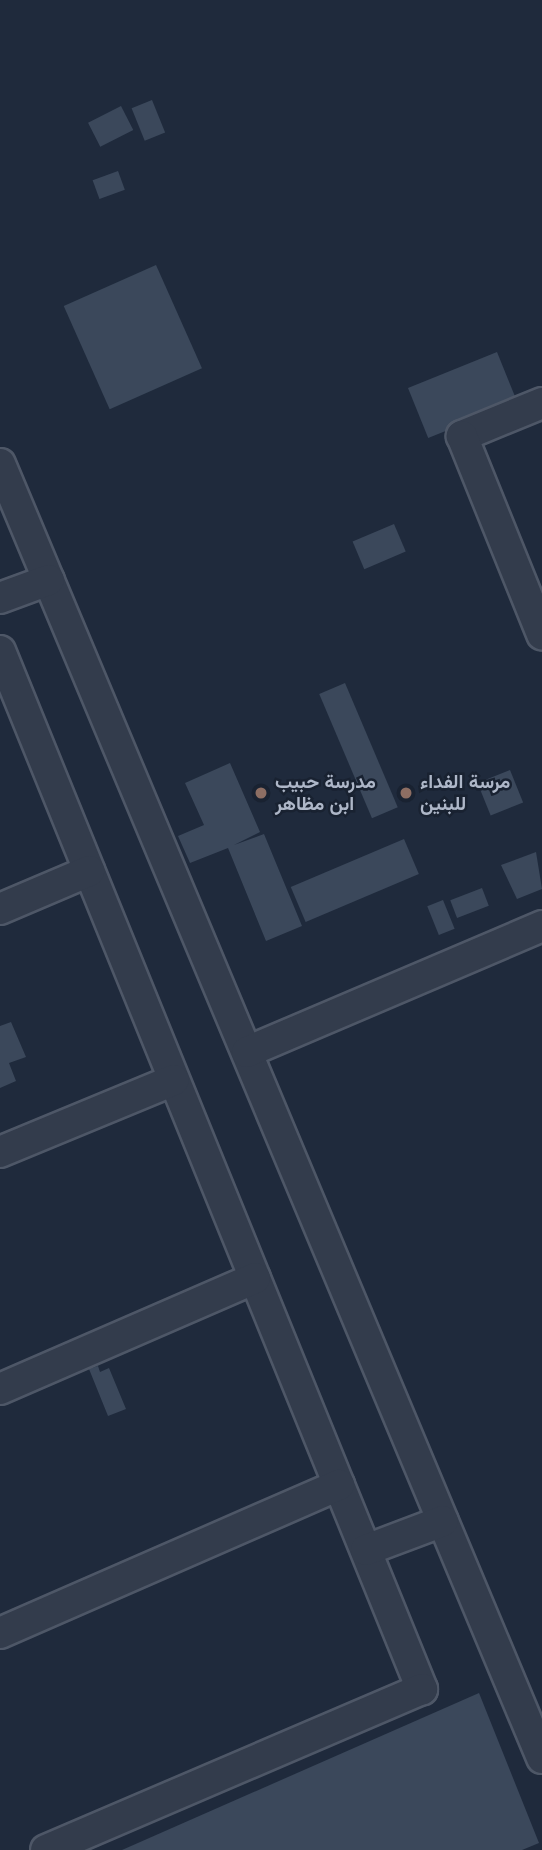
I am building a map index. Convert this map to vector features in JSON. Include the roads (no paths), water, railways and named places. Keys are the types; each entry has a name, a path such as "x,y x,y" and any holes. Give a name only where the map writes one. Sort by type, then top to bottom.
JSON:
{"street":[{"path":"542,403 462,436 542,634"},
{"path":"0,464 542,1758"},
{"path":"0,598 49,580"},
{"path":"1,657 422,1689 46,1850"},
{"path":"0,909 89,871"},
{"path":"247,1052 542,926"},
{"path":"0,1152 174,1080"},
{"path":"0,1389 255,1278"},
{"path":"0,1633 339,1485"},
{"path":"366,1550 443,1521"}],"place":[{"name":"مدرسة حبيب ابن مظاهر","path":"261,793"},
{"name":"مرسة الفداء للبنين","path":"406,793"}]}
